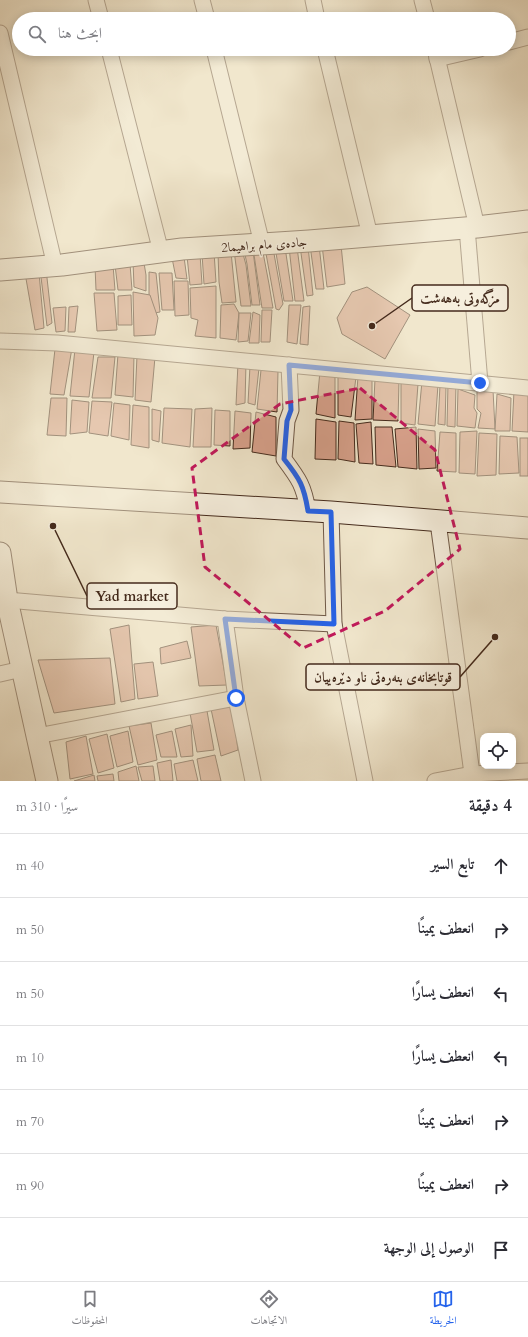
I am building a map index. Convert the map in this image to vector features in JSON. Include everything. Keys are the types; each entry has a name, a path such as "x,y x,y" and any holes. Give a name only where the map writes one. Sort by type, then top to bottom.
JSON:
{"street":[{"path":"96,0 99,12"},
{"path":"202,0 205,12"},
{"path":"313,0 316,12"},
{"path":"422,0 425,12"},
{"path":"0,33 55,266"},
{"path":"516,40 528,37"},
{"path":"110,56 161,252"},
{"path":"216,56 262,244"},
{"path":"327,56 370,236"},
{"path":"436,56 472,227 480,383"},
{"name":"جادەی مام براهیما2","path":"0,270 55,266 182,249 370,236 528,221"},
{"path":"0,341 57,343 528,388"},
{"path":"289,365 291,410 287,421 284,459 299,478 306,496 308,511"},
{"path":"0,492 331,512 438,522 528,528"},
{"path":"331,512 334,624 365,781"},
{"path":"438,522 473,778"},
{"path":"0,553 7,600 47,781"},
{"path":"7,600 225,619 334,624"},
{"path":"225,619 236,698 253,781"},
{"path":"0,674 22,669"},
{"path":"37,736 236,698"},
{"path":"435,781 528,771"}],"highlighted area":[{"path":"360,388 435,450 460,549 385,611 303,648 205,567 192,468 280,404"}],"building":[{"path":"310,245 319,245 324,289 316,289"},
{"path":"322,245 341,245 345,284 327,287"},
{"path":"300,246 308,246 313,295 307,296"},
{"path":"262,247 273,308 262,308 253,248"},
{"path":"275,247 285,247 293,301 284,301"},
{"path":"289,247 297,247 304,301 295,301"},
{"path":"265,248 273,248 283,304 279,310 276,309"},
{"path":"234,250 242,250 246,265 251,306 241,306"},
{"path":"244,250 253,251 260,305 252,305"},
{"path":"214,252 216,282 204,284 202,254"},
{"path":"231,252 236,302 222,303 219,282 218,253"},
{"path":"200,254 202,284 190,285 187,256"},
{"path":"184,257 187,279 176,278 172,258"},
{"path":"133,261 144,263 146,291 134,287"},
{"path":"130,264 132,290 118,290 115,265"},
{"path":"113,265 115,290 96,290 95,266"},
{"path":"40,269 46,269 52,323 47,326"},
{"path":"149,272 156,273 160,312 149,314"},
{"path":"25,273 39,273 44,328 35,330"},
{"path":"159,273 172,273 174,310 162,310"},
{"path":"174,281 188,281 189,315 175,316"},
{"path":"216,286 216,338 195,336 198,320 191,318 190,288"},
{"path":"367,287 410,315 385,359 342,334 337,318 352,292"},
{"path":"133,292 150,295 158,318 155,335 134,336"},
{"path":"94,293 114,293 117,330 97,331"},
{"path":"131,295 132,325 118,325 118,296"},
{"path":"234,304 239,313 236,340 220,338 221,305"},
{"path":"289,305 301,305 297,344 287,342"},
{"path":"78,306 75,332 68,332 69,307"},
{"path":"310,306 308,345 300,344 303,307"},
{"path":"66,307 65,331 56,332 53,308"},
{"path":"262,310 272,310 270,342 261,342"},
{"path":"253,312 260,315 259,343 249,343"},
{"path":"239,313 251,313 248,341 238,342"},
{"path":"72,348 64,395 50,394 55,349"},
{"path":"75,349 94,352 89,397 70,396"},
{"path":"118,354 134,355 133,397 115,395"},
{"path":"137,356 155,357 151,402 135,400"},
{"path":"98,357 115,357 111,398 92,398"},
{"path":"238,363 246,363 245,403 236,405"},
{"path":"250,366 259,368 255,405 248,403"},
{"path":"261,370 278,371 277,412 257,409"},
{"path":"320,371 335,374 335,418 316,414"},
{"path":"338,373 356,377 351,417 338,415"},
{"path":"358,376 372,380 372,419 355,420"},
{"path":"375,379 399,380 398,421 373,420"},
{"path":"422,381 438,385 435,426 418,424"},
{"path":"401,382 418,384 415,425 401,423"},
{"path":"448,384 456,384 455,427 447,426"},
{"path":"440,385 446,387 445,425 438,424"},
{"path":"458,389 475,395 474,408 477,413 475,428 457,426"},
{"path":"477,389 493,390 495,429 478,428 481,413 477,409"},
{"path":"514,391 528,392 528,432 512,431"},
{"path":"497,394 511,398 510,431 495,431"},
{"path":"51,398 67,398 66,436 47,435"},
{"path":"72,400 89,402 87,432 70,434"},
{"path":"92,401 112,402 108,436 89,433"},
{"path":"114,403 130,405 129,440 111,436"},
{"path":"133,405 149,407 149,448 131,445"},
{"path":"164,408 192,409 190,447 162,443"},
{"path":"212,408 211,447 193,447 195,409"},
{"path":"152,409 161,411 159,442 152,440"},
{"path":"215,410 230,411 230,446 214,445"},
{"path":"235,411 251,413 250,448 233,449"},
{"path":"256,412 276,417 276,456 252,452"},
{"path":"316,419 336,422 336,460 315,459"},
{"path":"339,421 354,423 355,462 338,459"},
{"path":"371,422 373,464 359,463 356,424"},
{"path":"375,427 392,427 396,467 376,465"},
{"path":"416,427 417,469 398,467 395,429"},
{"path":"418,429 435,431 436,468 419,469"},
{"path":"477,431 475,474 459,473 460,432"},
{"path":"440,432 456,433 456,472 437,471"},
{"path":"479,433 497,434 496,475 477,476"},
{"path":"500,436 517,437 519,473 499,474"},
{"path":"520,438 528,438 528,476 520,476"},
{"path":"129,625 135,699 121,702 110,629"},
{"path":"216,625 227,685 199,686 191,627"},
{"path":"187,641 191,658 161,664 160,648"},
{"path":"110,658 115,704 54,713 38,660"},
{"path":"153,662 158,696 138,699 134,664"},
{"path":"232,704 238,750 221,756 211,709"},
{"path":"207,711 214,750 197,752 190,713"},
{"path":"151,723 157,760 138,765 129,726"},
{"path":"191,725 193,756 181,757 175,729"},
{"path":"128,731 133,762 117,767 110,736"},
{"path":"172,731 177,757 161,757 156,735"},
{"path":"107,734 114,768 98,773 89,739"},
{"path":"86,736 93,774 70,779 66,742"},
{"path":"215,755 221,781 201,781 197,759"},
{"path":"171,760 173,781 160,781 157,763"},
{"path":"193,760 198,781 177,781 174,764"},
{"path":"136,766 139,781 119,781 118,772"},
{"path":"153,766 155,781 142,781 138,767"},
{"path":"113,774 114,781 98,781 97,776"},
{"path":"94,775 95,781 74,781"}],"place":[{"name":"مزگەوتی بەهەشت","path":"372,326"},
{"name":"Yad market","path":"53,526"},
{"name":"قوتابخانەى بنەرەتى ناو دێرەييان","path":"495,637"}],"route":[{"path":"236,698 225,619 334,624 331,512 308,511 306,496 299,478 284,459 287,421 291,410 289,365 480,383"}]}
